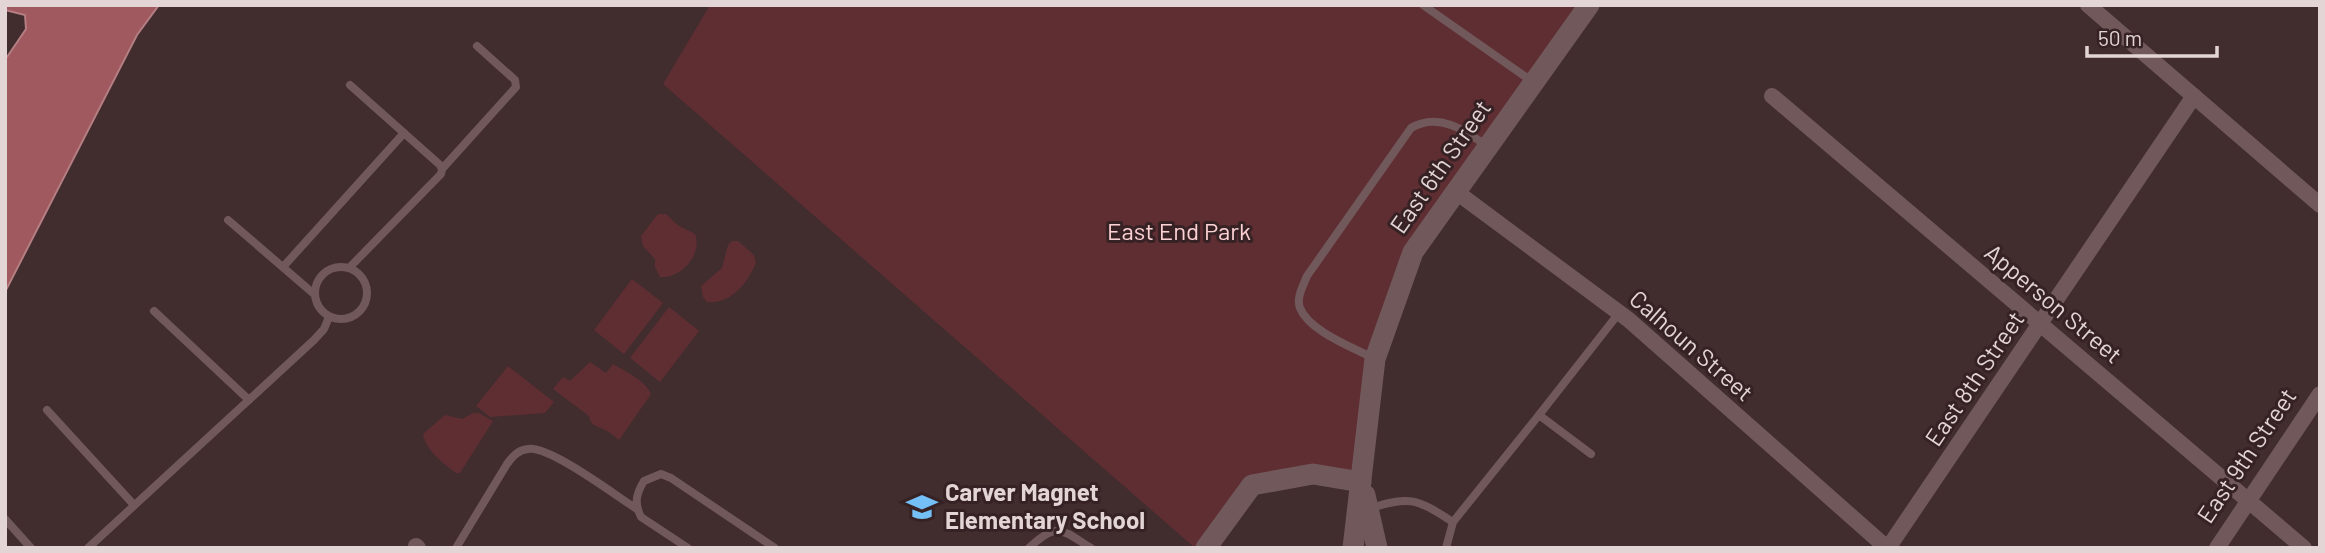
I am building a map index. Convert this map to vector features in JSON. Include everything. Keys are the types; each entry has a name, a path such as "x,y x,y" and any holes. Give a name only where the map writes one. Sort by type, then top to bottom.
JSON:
{"main road":[{"name":"East 6th Street","path":"1361,482 1375,359 1413,252 1588,5"},
{"path":"1206,548 1252,485 1313,474 1361,482"},
{"path":"1361,482 1377,548"},
{"path":"1353,548 1361,482"}],"street":[{"path":"2088,5 2320,205"},
{"name":"Apperson Street","path":"1772,96 2304,548"},
{"name":"East 8th Street","path":"1888,548 2194,96"},
{"name":"Calhoun Street","path":"1455,191 1619,313 1888,548"},
{"name":"East 9th Street","path":"2217,548 2320,394"}],"lane":[{"path":"1423,5 1437,9 1533,82"},
{"path":"349,268 441,174 442,169 516,87 515,80 477,46"},
{"path":"350,85 442,169"},
{"path":"1375,359 1326,334 1308,321 1299,307 1300,291 1307,276 1411,128 1420,123 1434,121 1446,123 1462,129 1487,146"},
{"path":"283,267 404,133"},
{"path":"228,220 314,295"},
{"path":"335,267 349,268 360,275 365,283 366,301 355,316 346,319 328,317 318,308 314,295 315,285 326,271 335,267"},
{"path":"154,311 249,401"},
{"path":"1446,548 1453,523 1619,313"},
{"path":"88,548 314,340 324,329 328,317"},
{"path":"47,410 134,505"},
{"path":"1539,415 1591,454"},
{"path":"456,548 507,464 515,453 528,449 549,452 637,509"},
{"path":"688,548 641,517 636,498 644,481 661,474 671,478 775,548"},
{"path":"1368,509 1408,500 1422,504 1453,523"},
{"path":"5,519 31,548"},
{"path":"1029,548 1049,531 1063,530 1091,548"}],"green space":[{"name":"East End Park","path":"710,5 1585,5 1398,294 1361,482 1252,485 1206,548 1195,548 663,84"},
{"path":"658,214 666,214 679,226 695,234 697,242 688,264 668,277 660,277 655,267 655,259 643,246 641,236"},
{"path":"732,241 738,241 754,255 756,263 738,291 724,300 707,302 701,286 722,268 728,245"},
{"path":"632,279 663,303 624,354 594,330"},
{"path":"669,307 699,331 660,382 630,358"},
{"path":"590,362 606,373 613,364 640,380 651,394 619,440 593,424 589,416 553,389 563,377 570,381"},
{"path":"508,366 554,402 545,413 490,417 476,406"},
{"path":"479,413 493,421 460,473 456,473 431,451 423,434 445,415 462,419"}],"shaded area":[{"path":"5,5 159,5 137,35 5,292 5,60 26,29 25,15 5,10"}],"place":[{"name":"Carver Magnet Elementary School","path":"922,507"}]}
